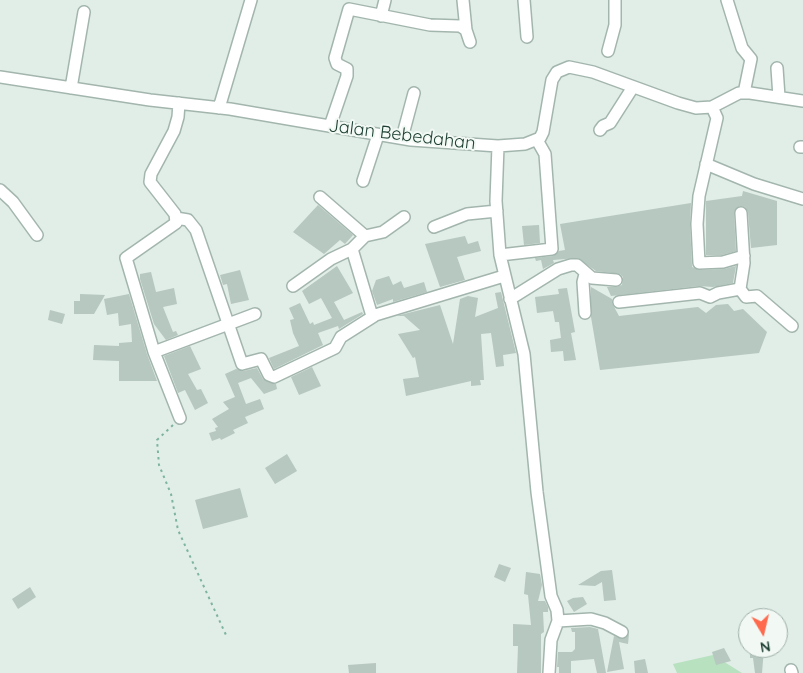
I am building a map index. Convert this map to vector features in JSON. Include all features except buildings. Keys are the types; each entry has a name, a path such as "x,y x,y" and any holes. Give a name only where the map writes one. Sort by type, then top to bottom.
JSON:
{"street":[{"path":"219,108 251,0"},
{"path":"381,16 385,0"},
{"path":"463,0 466,30 470,42"},
{"path":"524,0 527,37"},
{"path":"608,51 615,24 615,0"},
{"path":"727,0 742,48 751,59 744,93"},
{"path":"330,126 346,76 347,69 337,64 335,58 348,10 352,9 430,25 460,26 466,30"},
{"path":"71,88 84,12"},
{"path":"500,255 552,249 545,154 544,149 537,140 543,132 552,80 560,70 574,67 678,104 696,108 712,107 732,96 744,93 803,101"},
{"path":"777,68 779,97"},
{"name":"Jalan Bebedahan","path":"0,78 219,108 402,138 454,144 498,146 525,144 537,140"},
{"path":"600,130 603,126 610,123 633,87"},
{"path":"402,138 414,93"},
{"path":"179,103 174,131 151,174 150,182 176,218 188,220 196,230 241,363 261,359 271,377 335,348 341,337 374,316 504,276"},
{"path":"712,107 717,118 700,189 697,224 699,263 723,262 744,256"},
{"path":"363,181 378,135"},
{"path":"498,146 497,211 500,255 524,354 537,492 551,596 557,610 558,622 550,640 550,673"},
{"path":"706,164 754,184 803,199"},
{"path":"0,190 12,202 37,235"},
{"path":"320,197 365,236"},
{"path":"434,227 467,214 497,211"},
{"path":"741,213 744,256 740,289 746,297 757,296 792,326"},
{"path":"293,286 331,259 352,249 365,236 383,232 404,217"},
{"path":"176,218 174,226 126,258 154,352 180,418"},
{"path":"352,249 361,275 367,306 372,316 374,316"},
{"path":"510,299 558,269 577,265 585,274 592,278 616,280"},
{"path":"584,313 583,282 585,274"},
{"path":"619,302 700,293 710,297 718,293 740,289"},
{"path":"154,352 255,314"},
{"path":"558,622 591,619 605,623 622,632"}],"path":[{"path":"180,418 157,440 159,465 171,494 178,530 226,635"}],"green space":[{"path":"713,655 742,673 677,673 673,664"}]}
